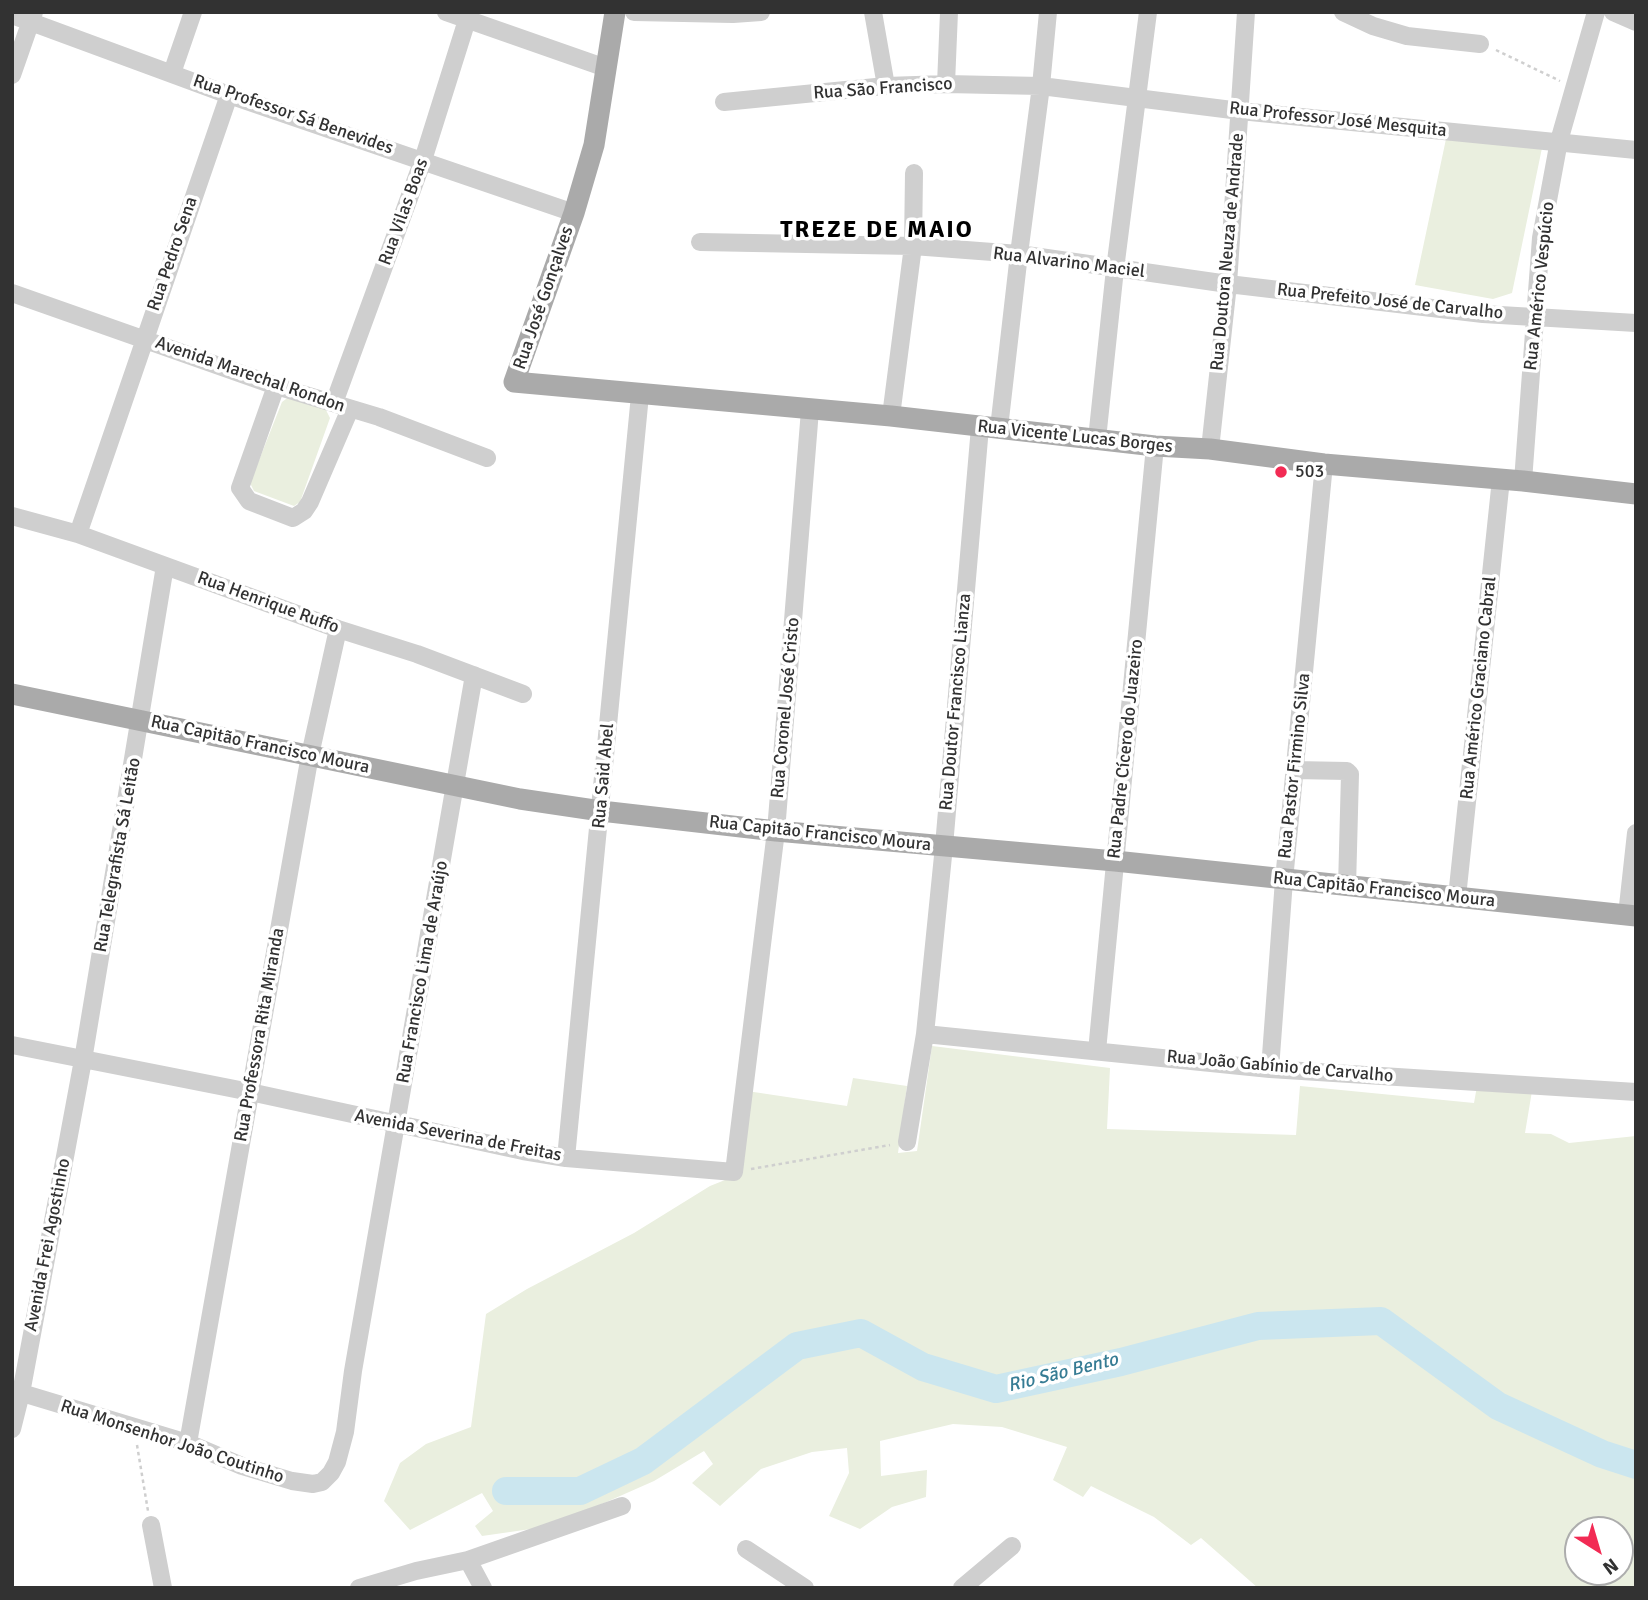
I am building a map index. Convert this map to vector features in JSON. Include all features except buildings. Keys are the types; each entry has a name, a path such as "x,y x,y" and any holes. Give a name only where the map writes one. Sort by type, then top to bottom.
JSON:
{"main road":[{"name":"Rua José Gonçalves","path":"514,382 574,213 594,145 615,12"},
{"name":"Rua Vicente Lucas Borges","path":"514,382 891,416 1155,446 1210,449 1324,464 1523,481 1636,494"},
{"name":"Rua Capitão Francisco Moura","path":"12,694 520,799 601,811 776,831 1115,861 1631,916"}],"street":[{"path":"172,73 193,12"},
{"path":"446,12 606,68"},
{"path":"634,12 761,12"},
{"path":"873,12 886,86"},
{"path":"946,84 949,12"},
{"name":"Rua Doutor Francisco Lianza","path":"907,1142 925,1034 990,428 1019,254 1048,12"},
{"path":"1097,439 1115,269 1148,12"},
{"name":"Rua Doutora Neuza de Andrade","path":"1210,449 1227,284 1246,12"},
{"path":"1343,12 1373,26 1407,37 1480,44"},
{"name":"Rua Américo Vespúcio","path":"1523,481 1541,238 1559,141 1596,12"},
{"path":"1613,12 1636,22"},
{"name":"Rua Professor Sá Benevides","path":"12,15 33,17 229,94 574,213"},
{"path":"12,75 33,17"},
{"name":"Rua Vilas Boas","path":"276,386 240,488 249,502 293,518 304,511 310,502 424,160 467,20"},
{"name":"Rua São Francisco","path":"724,102 886,86 1041,86"},
{"name":"Rua Professor José Mesquita","path":"1041,86 1240,111 1636,150"},
{"name":"Rua Pedro Sena","path":"78,534 143,338 229,94"},
{"path":"891,416 913,246 914,173"},
{"name":"Rua Alvarino Maciel","path":"700,242 913,246 1019,254 1227,284"},
{"name":"Rua Prefeito José de Carvalho","path":"1227,284 1483,314 1636,323"},
{"name":"Avenida Marechal Rondon","path":"12,293 276,386 379,417 487,458"},
{"name":"Rua Said Abel","path":"566,1158 640,395"},
{"name":"Rua Coronel José Cristo","path":"734,1172 776,831 810,410"},
{"name":"Rua Padre Cícero do Juazeiro","path":"1097,1051 1155,446"},
{"name":"Rua Pastor Firmino Silva","path":"1270,1069 1283,880 1324,464"},
{"name":"Rua Américo Graciano Cabral","path":"1458,897 1501,479"},
{"name":"Rua Henrique Ruffo","path":"12,516 78,534 523,694"},
{"name":"Rua Telegrafista Sá Leitão","path":"83,1060 165,566"},
{"name":"Rua Professora Rita Miranda","path":"188,1443 310,755 338,629"},
{"name":"Rua Francisco Lima de Araújo","path":"292,1481 313,1484 322,1482 331,1473 345,1432 474,676"},
{"path":"1294,770 1347,771 1350,774 1347,887"},
{"path":"1631,916 1636,833"},
{"name":"Rua João Gabínio de Carvalho","path":"925,1034 1270,1069 1636,1092"},
{"name":"Avenida Severina de Freitas","path":"12,1045 250,1092 523,1151 566,1158 734,1172"},
{"name":"Avenida Frei Agostinho","path":"12,1429 17,1391 83,1060"},
{"name":"Rua Monsenhor João Coutinho","path":"17,1391 188,1443 242,1466 292,1481"},
{"path":"359,1588 416,1571 468,1560 622,1506"},
{"path":"151,1525 163,1588"},
{"path":"962,1588 1012,1546"},
{"path":"746,1549 805,1588"},
{"path":"468,1560 483,1588"}],"path":[{"path":"1480,44 1509,55 1573,87"},
{"path":"734,1172 907,1142"},
{"path":"134,1428 151,1525"}],"green space":[{"path":"1446,139 1542,148 1512,293 1493,299 1415,285"},
{"path":"290,396 325,408 330,418 300,502 294,506 254,491 250,483 282,402"},
{"path":"932,1046 1110,1068 1107,1129 1296,1135 1300,1086 1474,1103 1477,1086 1532,1091 1525,1133 1551,1134 1569,1143 1636,1136 1636,1588 1258,1588 1201,1538 1191,1545 1154,1517 1091,1486 1083,1497 1053,1480 1067,1447 1002,1427 953,1424 880,1441 881,1476 927,1470 926,1497 892,1507 860,1529 829,1516 849,1473 847,1448 812,1452 761,1469 720,1506 692,1483 713,1464 704,1451 654,1481 552,1526 482,1536 475,1526 493,1511 482,1493 410,1530 384,1501 400,1463 426,1444 471,1427 486,1314 527,1289 634,1233 710,1186 735,1176 747,1091 847,1106 853,1078 907,1086 898,1153 917,1151"}],"waterway":[{"name":"Rio São Bento","path":"506,1491 580,1491 643,1461 797,1346 861,1333 923,1367 996,1389 1121,1362 1258,1326 1381,1321 1498,1406 1602,1454 1636,1465"}],"place":[{"name":"503","path":"1281,472"}],"district":[{"name":"TREZE DE MAIO","path":"877,231"}]}
